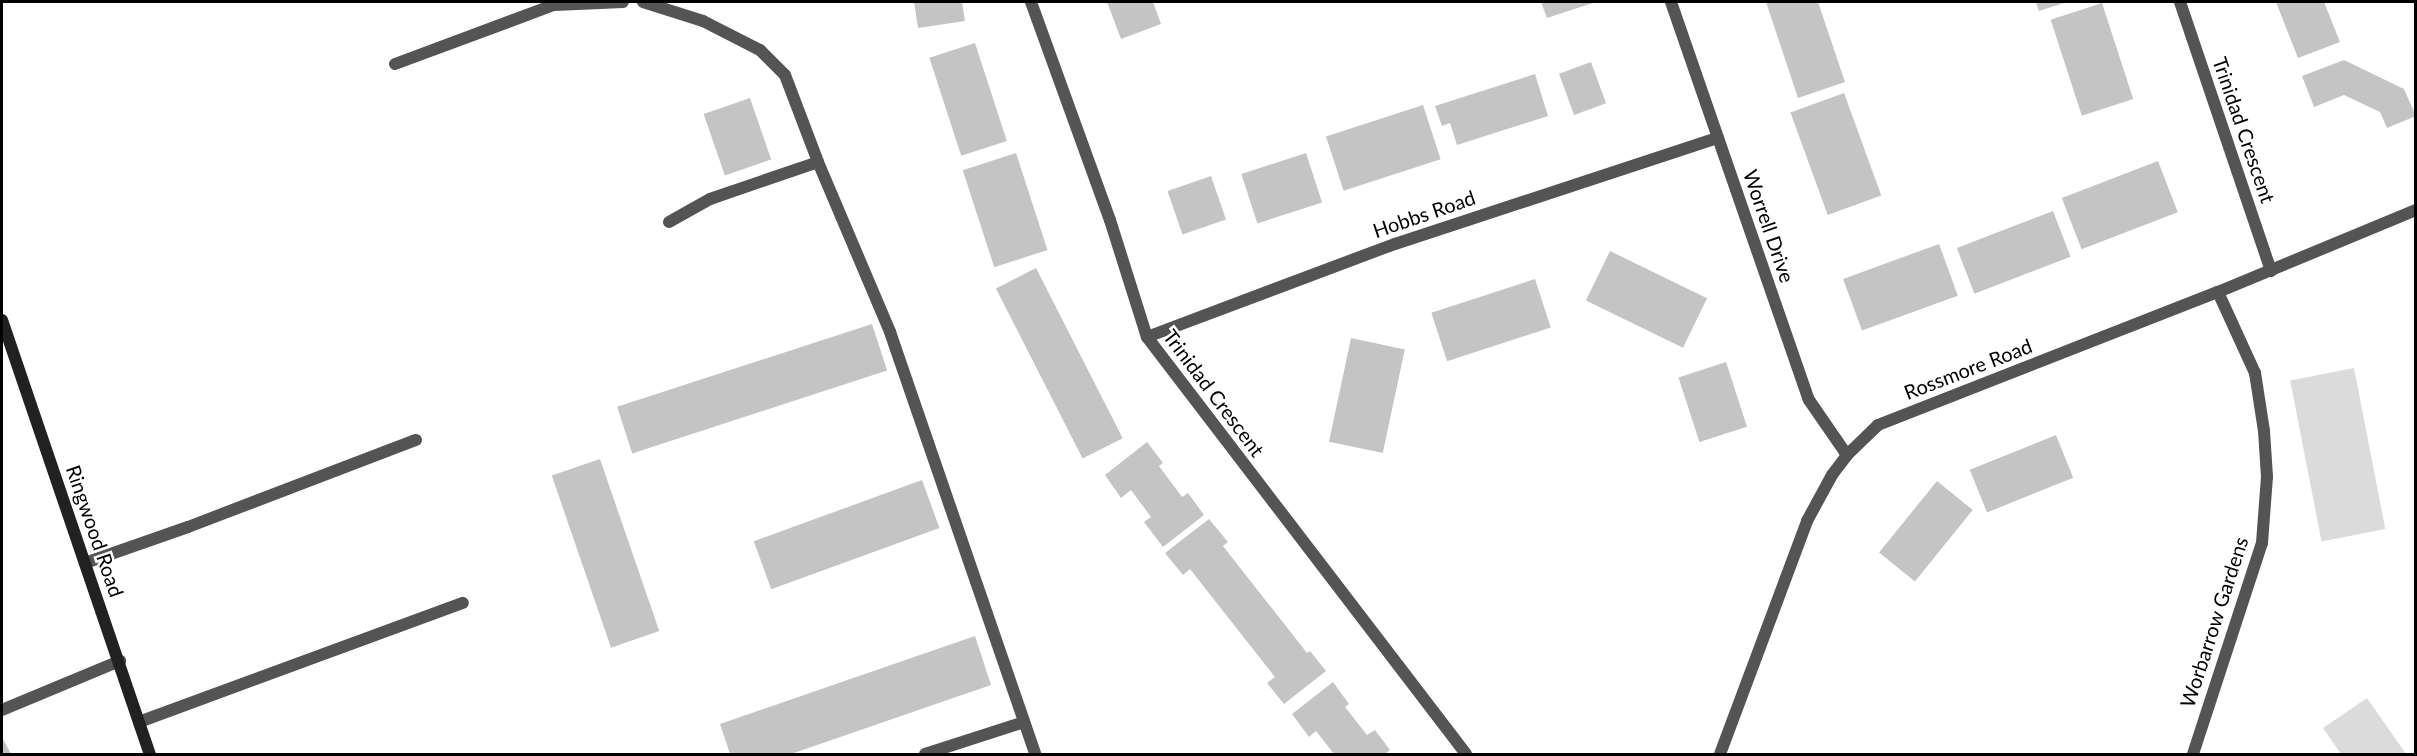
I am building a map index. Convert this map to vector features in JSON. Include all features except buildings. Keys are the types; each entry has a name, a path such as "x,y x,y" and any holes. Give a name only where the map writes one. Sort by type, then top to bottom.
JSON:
{"main road":[{"name":"Ringwood Road","path":"2,320 150,754"}],"street":[{"path":"395,64 554,5 623,2"},
{"path":"643,2 703,21 760,50 785,75 818,162 890,332 1035,754"},
{"name":"Trinidad Crescent","path":"1031,2 1114,230 1147,337 1466,754"},
{"name":"Worrell Drive","path":"1671,2 1809,400 1847,455"},
{"name":"Trinidad Crescent","path":"2180,2 2271,271"},
{"name":"Hobbs Road","path":"1147,337 1395,244 1718,138"},
{"path":"669,222 710,199 818,162"},
{"name":"Rossmore Road","path":"1720,754 1807,521 1832,475 1847,455 1878,425 2271,271 2415,210"},
{"name":"Worbarrow Gardens","path":"2193,754 2262,543 2268,477 2255,374 2218,292"},
{"path":"85,563 188,527 416,440"},
{"path":"139,722 463,603"},
{"path":"2,710 120,662"},
{"path":"925,754 1024,722"}],"shaded area":[{"path":"2354,368 2385,529 2321,541 2290,380"},
{"path":"2367,698 2406,754 2341,754 2323,728"}]}
